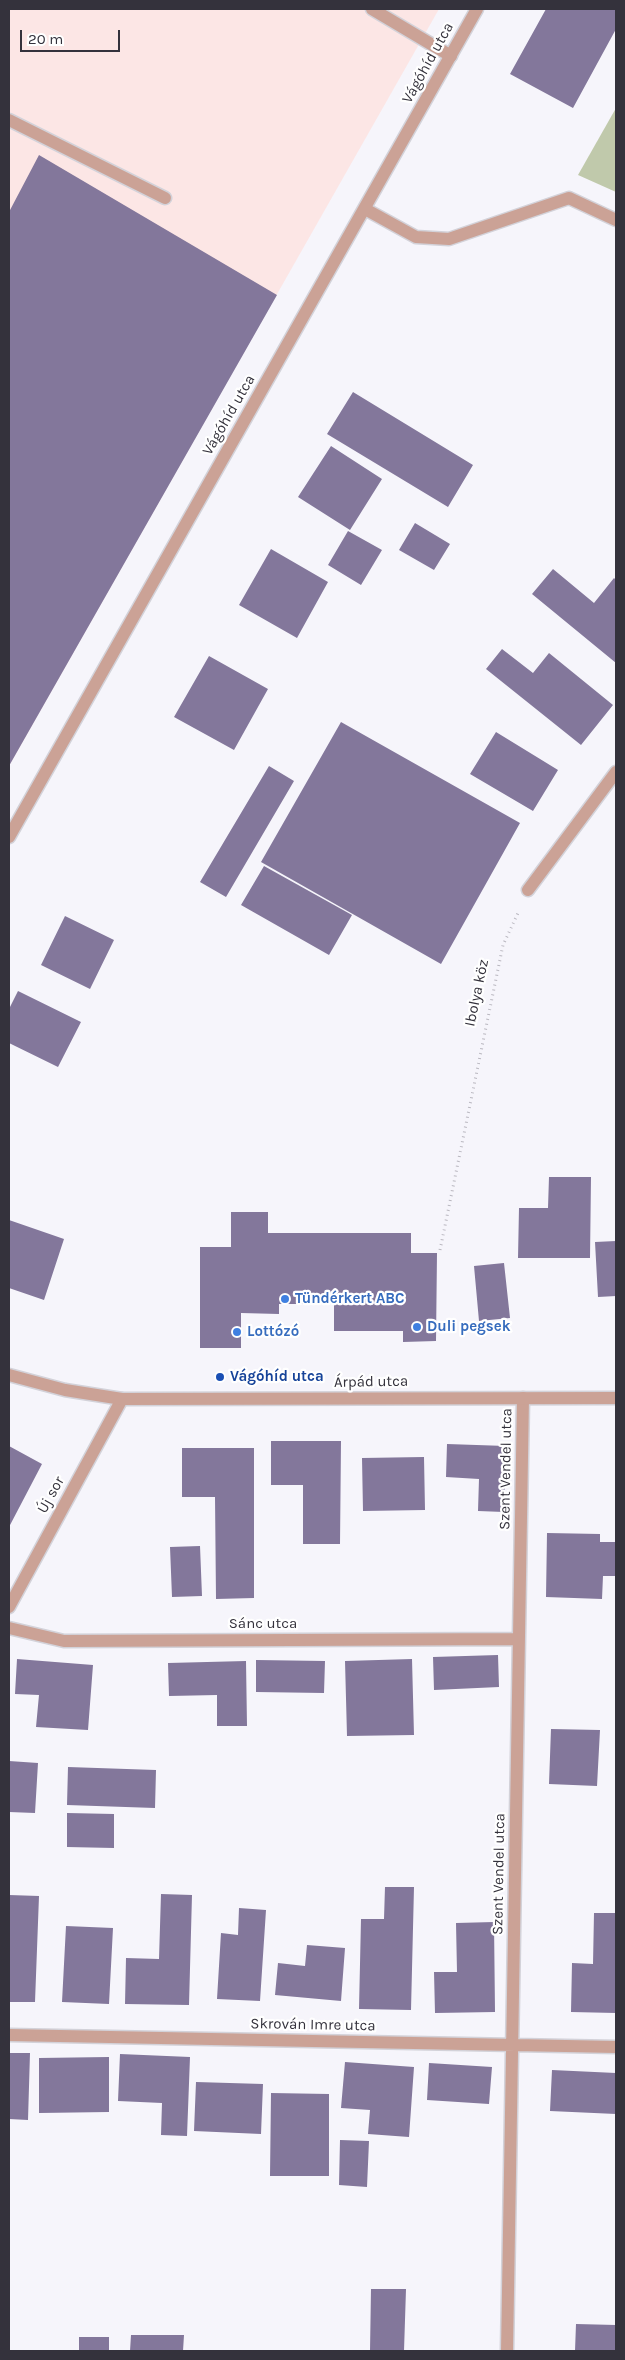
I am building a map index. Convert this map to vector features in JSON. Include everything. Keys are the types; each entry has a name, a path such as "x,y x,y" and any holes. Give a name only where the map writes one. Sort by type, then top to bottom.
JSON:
{"street":[{"path":"372,9 451,56"},
{"name":"Vágóhíd utca","path":"9,837 477,9"},
{"path":"9,120 166,198"},
{"path":"365,209 416,237 449,239 569,198 616,220"},
{"path":"528,890 616,772"},
{"name":"Árpád utca","path":"9,1375 65,1390 122,1399 616,1398"},
{"name":"Szent Vendel utca","path":"507,2351 523,1398"},
{"name":"Új sor","path":"9,1607 122,1399"},
{"name":"Sánc utca","path":"9,1628 64,1641 519,1640"},
{"name":"Skrován Imre utca","path":"9,2035 616,2047"}],"path":[{"name":"Ibolya köz","path":"440,1250 503,945 528,890"}],"shaded area":[{"path":"9,9 439,9 9,766"}],"green space":[{"path":"616,108 616,192 578,175"}],"building":[{"path":"546,9 616,9 616,29 573,108 510,74"},
{"path":"39,155 277,295 9,766 9,212"},
{"path":"353,392 473,465 448,507 327,434"},
{"path":"331,446 382,479 350,530 298,497"},
{"path":"415,523 450,544 434,570 399,550"},
{"path":"348,531 382,550 361,585 328,565"},
{"path":"271,549 328,582 297,638 239,605"},
{"path":"553,569 594,603 614,578 616,580 616,663 532,594"},
{"path":"502,649 533,673 549,653 613,705 581,745 486,669"},
{"path":"209,656 268,689 234,750 174,717"},
{"path":"341,722 520,823 441,964 261,862"},
{"path":"496,732 558,770 533,811 470,774"},
{"path":"269,766 294,781 226,897 200,882"},
{"path":"264,866 352,915 329,955 241,905"},
{"path":"65,916 114,940 90,989 41,965"},
{"path":"18,991 81,1022 58,1067 9,1043 9,1009"},
{"path":"549,1177 591,1177 590,1258 518,1258 519,1208 548,1208"},
{"path":"231,1212 268,1212 268,1233 411,1233 411,1253 437,1253 436,1341 403,1342 403,1331 334,1331 334,1304 279,1304 279,1314 241,1313 241,1348 200,1348 200,1247 231,1247"},
{"path":"9,1220 64,1239 44,1300 9,1288"},
{"path":"616,1241 616,1296 598,1297 595,1242"},
{"path":"504,1263 510,1318 479,1321 474,1266"},
{"path":"271,1441 341,1441 340,1544 303,1544 303,1485 271,1485"},
{"path":"447,1444 506,1446 504,1512 478,1511 479,1479 446,1477"},
{"path":"9,1446 42,1464 9,1527"},
{"path":"182,1448 254,1448 254,1598 216,1599 215,1497 182,1497"},
{"path":"424,1457 425,1510 363,1511 362,1458"},
{"path":"547,1533 600,1534 600,1542 616,1542 616,1576 603,1576 602,1599 546,1597"},
{"path":"200,1546 202,1596 172,1597 170,1547"},
{"path":"498,1655 499,1687 434,1690 433,1657"},
{"path":"17,1659 93,1665 88,1730 36,1727 39,1695 15,1694"},
{"path":"412,1659 414,1735 347,1736 345,1661"},
{"path":"256,1660 325,1661 324,1693 256,1692"},
{"path":"246,1661 247,1726 217,1726 217,1695 169,1696 168,1663"},
{"path":"551,1729 600,1730 597,1786 549,1784"},
{"path":"9,1761 38,1763 35,1813 9,1812"},
{"path":"68,1767 156,1770 155,1808 67,1805"},
{"path":"67,1813 114,1814 114,1848 67,1847"},
{"path":"385,1887 414,1887 411,2010 359,2009 361,1919 384,1919"},
{"path":"161,1894 192,1895 189,2005 125,2004 126,1958 159,1959"},
{"path":"9,1895 39,1896 35,2002 9,2002"},
{"path":"239,1908 266,1910 260,2001 217,1999 221,1933 238,1935"},
{"path":"594,1913 616,1913 616,2013 571,2012 572,1963 593,1964"},
{"path":"494,1922 495,2012 435,2013 434,1972 457,1972 456,1923"},
{"path":"66,1926 113,1928 109,2004 62,2002"},
{"path":"307,1945 345,1948 341,2001 275,1995 278,1963 305,1966"},
{"path":"9,2053 30,2053 28,2120 9,2119"},
{"path":"120,2054 190,2057 187,2136 161,2135 162,2103 118,2101"},
{"path":"109,2057 109,2112 39,2113 39,2058"},
{"path":"345,2062 414,2067 409,2137 368,2134 370,2110 341,2108"},
{"path":"429,2063 492,2067 489,2104 427,2100"},
{"path":"552,2070 616,2073 616,2114 550,2111"},
{"path":"196,2082 263,2084 261,2134 194,2131"},
{"path":"271,2093 329,2094 329,2176 270,2176"},
{"path":"340,2140 369,2141 367,2187 339,2185"},
{"path":"371,2289 406,2289 404,2351 370,2351"},
{"path":"576,2324 616,2325 616,2351 575,2351"},
{"path":"131,2335 184,2335 183,2351 130,2351"},
{"path":"79,2337 109,2337 109,2351 79,2351"}],"place":[{"name":"Tündérkert ABC","path":"285,1299"},
{"name":"Duli pegsek","path":"417,1327"},
{"name":"Lottózó","path":"237,1332"},
{"name":"Vágóhíd utca","path":"220,1377"}]}
